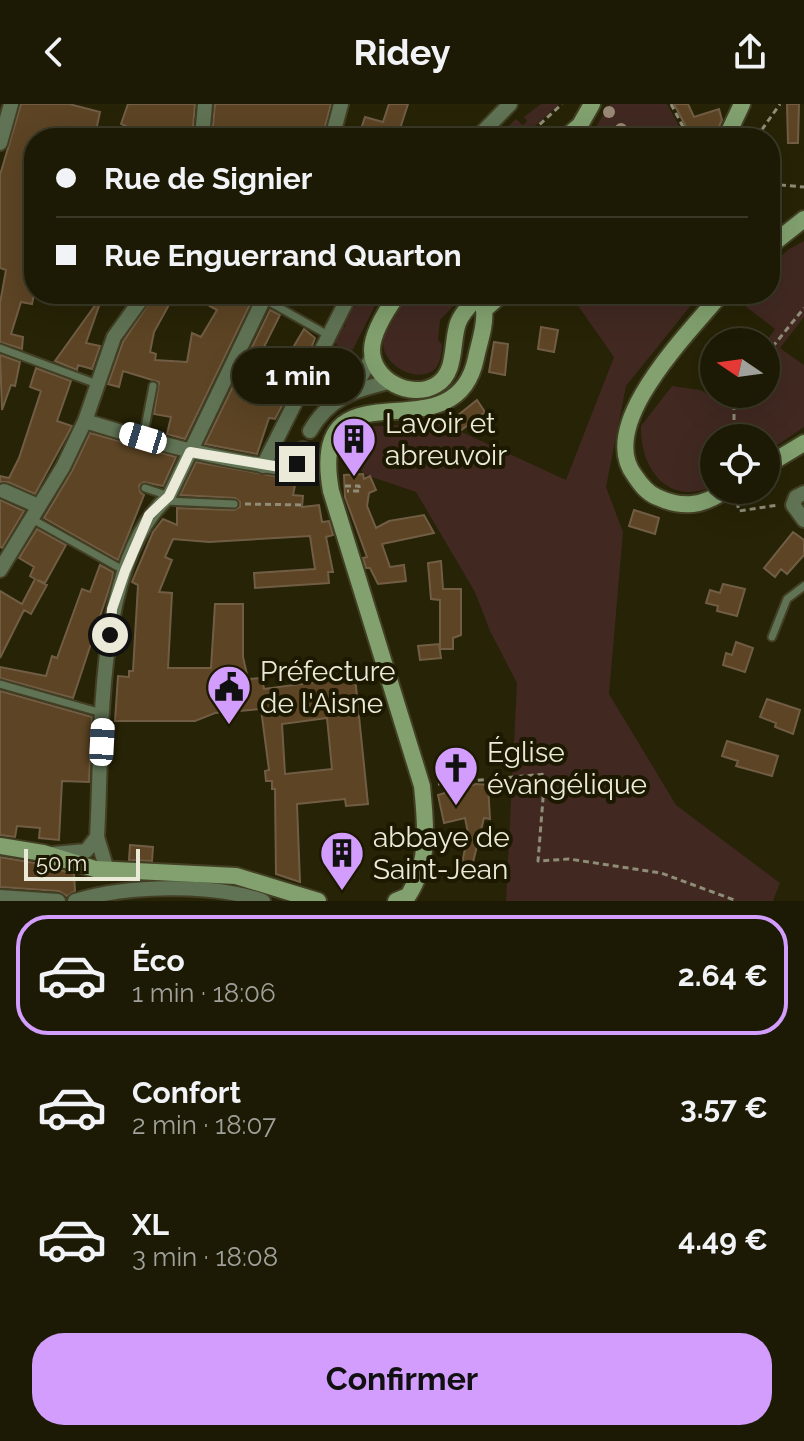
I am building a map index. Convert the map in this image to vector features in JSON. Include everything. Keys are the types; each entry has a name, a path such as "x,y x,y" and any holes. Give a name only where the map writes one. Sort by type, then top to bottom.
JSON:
{"street":[{"path":"0,143 11,104"},
{"path":"203,128 205,104"},
{"path":"335,128 341,104"},
{"path":"487,128 510,104"},
{"path":"577,128 592,104"},
{"path":"731,128 742,104"},
{"path":"780,238 804,219"},
{"path":"0,570 7,544 34,512 63,467 85,421 114,337 138,304"},
{"path":"107,870 97,837 112,609 149,515 166,498 261,304"},
{"path":"263,466 345,304"},
{"path":"353,390 373,356 376,334 392,304"},
{"path":"373,356 389,382 403,389 423,390 437,385 446,376 458,324 477,304"},
{"path":"396,901 408,896 420,870 427,835 422,786 331,491 329,450 345,421 360,413 420,410 445,404 462,392 474,371 478,304"},
{"path":"700,502 667,502 651,494 631,471 624,453 624,434 648,386 713,304"},
{"path":"310,431 326,406 353,390 389,382"},
{"path":"85,421 190,452 263,466 292,469 303,449"},
{"path":"780,458 804,443"},
{"path":"4,491 34,512"},
{"path":"800,495 793,505 804,520"},
{"path":"43,853 86,851 97,837"},
{"path":"0,846 43,853 107,870 236,876 318,901"},
{"path":"75,901 113,891 223,890 263,901"},
{"path":"0,897 58,901"}],"lane":[{"path":"278,304 328,335"},
{"path":"0,348 95,389"},
{"path":"143,438 153,386"},
{"path":"145,488 166,498 234,504"},
{"path":"34,512 125,571"},
{"path":"772,637 787,599 804,586"},
{"path":"0,684 104,714"}],"path":[{"path":"536,128 562,104"},
{"path":"671,104 684,128"},
{"path":"763,128 780,104"},
{"path":"780,185 804,187"},
{"path":"780,338 804,308"},
{"path":"344,486 359,486 360,491 355,491"},
{"path":"234,504 304,505"},
{"path":"738,504 739,511 766,507"},
{"path":"422,786 545,774 538,861 569,859 661,873 737,901"}],"shaded area":[{"path":"541,104 559,104 533,128 506,128 516,119 523,125 527,121 524,117"},
{"path":"610,104 667,104 680,128 595,128"},
{"path":"804,241 804,317 780,348 780,328 774,328 743,304 780,304 780,257"},
{"path":"356,304 376,304 348,359 336,366 325,362 332,347 336,348 337,344 334,343 341,326 345,327 346,323 343,322 351,306 355,307"},
{"path":"401,304 455,304 440,320 438,340 442,345 435,369 421,375 413,374 399,368 387,357 384,336"},
{"path":"577,304 692,304 626,386 606,487 623,532 609,694 676,805 780,883 773,901 506,901 517,683 490,631 475,592 416,492 363,474 353,445 361,427 442,423 566,480 614,357"},
{"path":"780,348 804,365 804,427 780,443 780,424 700,424 700,490 683,492 670,488 652,469 642,442 641,426 672,386 700,390 700,408 780,408"}],"building":[{"path":"21,104 69,104 100,112 97,128 24,128 24,303 21,302 11,334 23,337 22,349 0,342 0,303 6,270 0,268 0,175"},
{"path":"128,104 195,104 193,128 125,128 121,124"},
{"path":"215,104 331,104 325,128 213,128"},
{"path":"389,104 408,104 400,128 361,128 365,117 383,122"},
{"path":"674,104 688,104 694,117 719,109 722,120 718,128 687,128"},
{"path":"787,104 799,104 798,143 788,143"},
{"path":"96,304 99,306 86,343 100,346 92,369 78,365 77,370 55,361"},
{"path":"148,304 169,304 154,332 150,352 156,354 155,360 187,362 192,333 201,337 217,310 206,304 250,304 185,439 167,434 171,417 154,414 159,382 123,371 119,387 108,384 123,342"},
{"path":"270,310 280,315 264,347 288,356 304,329 315,338 308,356 275,419 269,418 257,454 205,444"},
{"path":"541,327 558,330 554,352 538,349"},
{"path":"494,342 508,344 505,375 489,372"},
{"path":"0,355 20,362 15,386 11,385 2,410"},
{"path":"326,363 336,366 336,372 320,402 310,396"},
{"path":"36,368 71,381 57,421 72,426 35,494 8,482 0,482 0,476 9,478 19,458 41,391 30,387"},
{"path":"477,400 485,412 460,431 452,420"},
{"path":"90,433 176,457 163,486 144,482 139,485 144,495 118,560 44,518"},
{"path":"196,462 296,480 293,495 303,496 302,507 319,505 322,522 329,521 333,535 326,537 333,572 328,572 329,583 255,588 254,573 315,569 310,536 209,542 173,539 165,557 172,560 159,592 172,593 168,668 211,668 215,604 243,604 243,657 248,679 262,678 264,689 355,677 368,804 346,806 345,799 297,804 300,882 276,874 275,789 272,789 272,781 266,781 265,771 269,770 261,709 215,713 195,721 115,721 118,676 129,677 129,671 133,671 138,585 132,582 153,532 163,519 177,525 177,508 234,510 240,507 240,502 235,498 180,495","holes":["327,718 332,769 285,774 282,724"]},
{"path":"363,474 364,479 370,476 376,490 369,493 367,506 376,528 389,521 424,515 434,533 382,544 390,567 404,565 406,581 378,584 370,568 366,568 363,558 367,557 345,497 344,475"},
{"path":"0,500 24,511 2,548 0,547"},
{"path":"634,510 659,518 655,534 629,526"},
{"path":"37,529 66,545 45,583 37,580 47,585 31,614 24,610 0,658 0,591 22,604 35,579 30,576 34,567 19,558"},
{"path":"793,532 804,540 804,555 787,574 781,569 775,577 764,568"},
{"path":"441,561 443,589 461,589 461,635 453,638 453,649 440,649 440,600 431,599 428,563"},
{"path":"100,565 113,572 112,580 73,698 0,678 0,667 46,676 52,656 57,658 82,589 90,592"},
{"path":"723,584 745,589 737,616 717,611 718,606 706,603 710,590 720,593"},
{"path":"736,642 753,648 745,672 723,665 726,653 732,655"},
{"path":"439,644 441,658 420,660 418,646"},
{"path":"0,691 92,717 89,782 62,781 59,840 39,838 40,828 17,826 15,837 0,835"},
{"path":"767,699 800,710 793,734 760,717"},
{"path":"727,741 778,756 772,776 736,766 738,761 722,756"},
{"path":"476,784 488,785 490,819 484,818 472,866 462,864 468,833 465,818 444,823 438,795"},
{"path":"130,845 153,847 152,861 129,860"},
{"path":"0,857 74,874 75,891 67,896 59,891 0,887"}],"place":[{"name":"Lavoir et abreuvoir","path":"354,478"},
{"name":"Préfecture de l'Aisne","path":"229,726"},
{"name":"Église évangélique","path":"456,807"},
{"name":"abbaye de Saint-Jean","path":"342,892"}],"route":[{"path":"110,635 112,609 149,515 169,496 190,452 263,466 292,469 297,464"}]}
